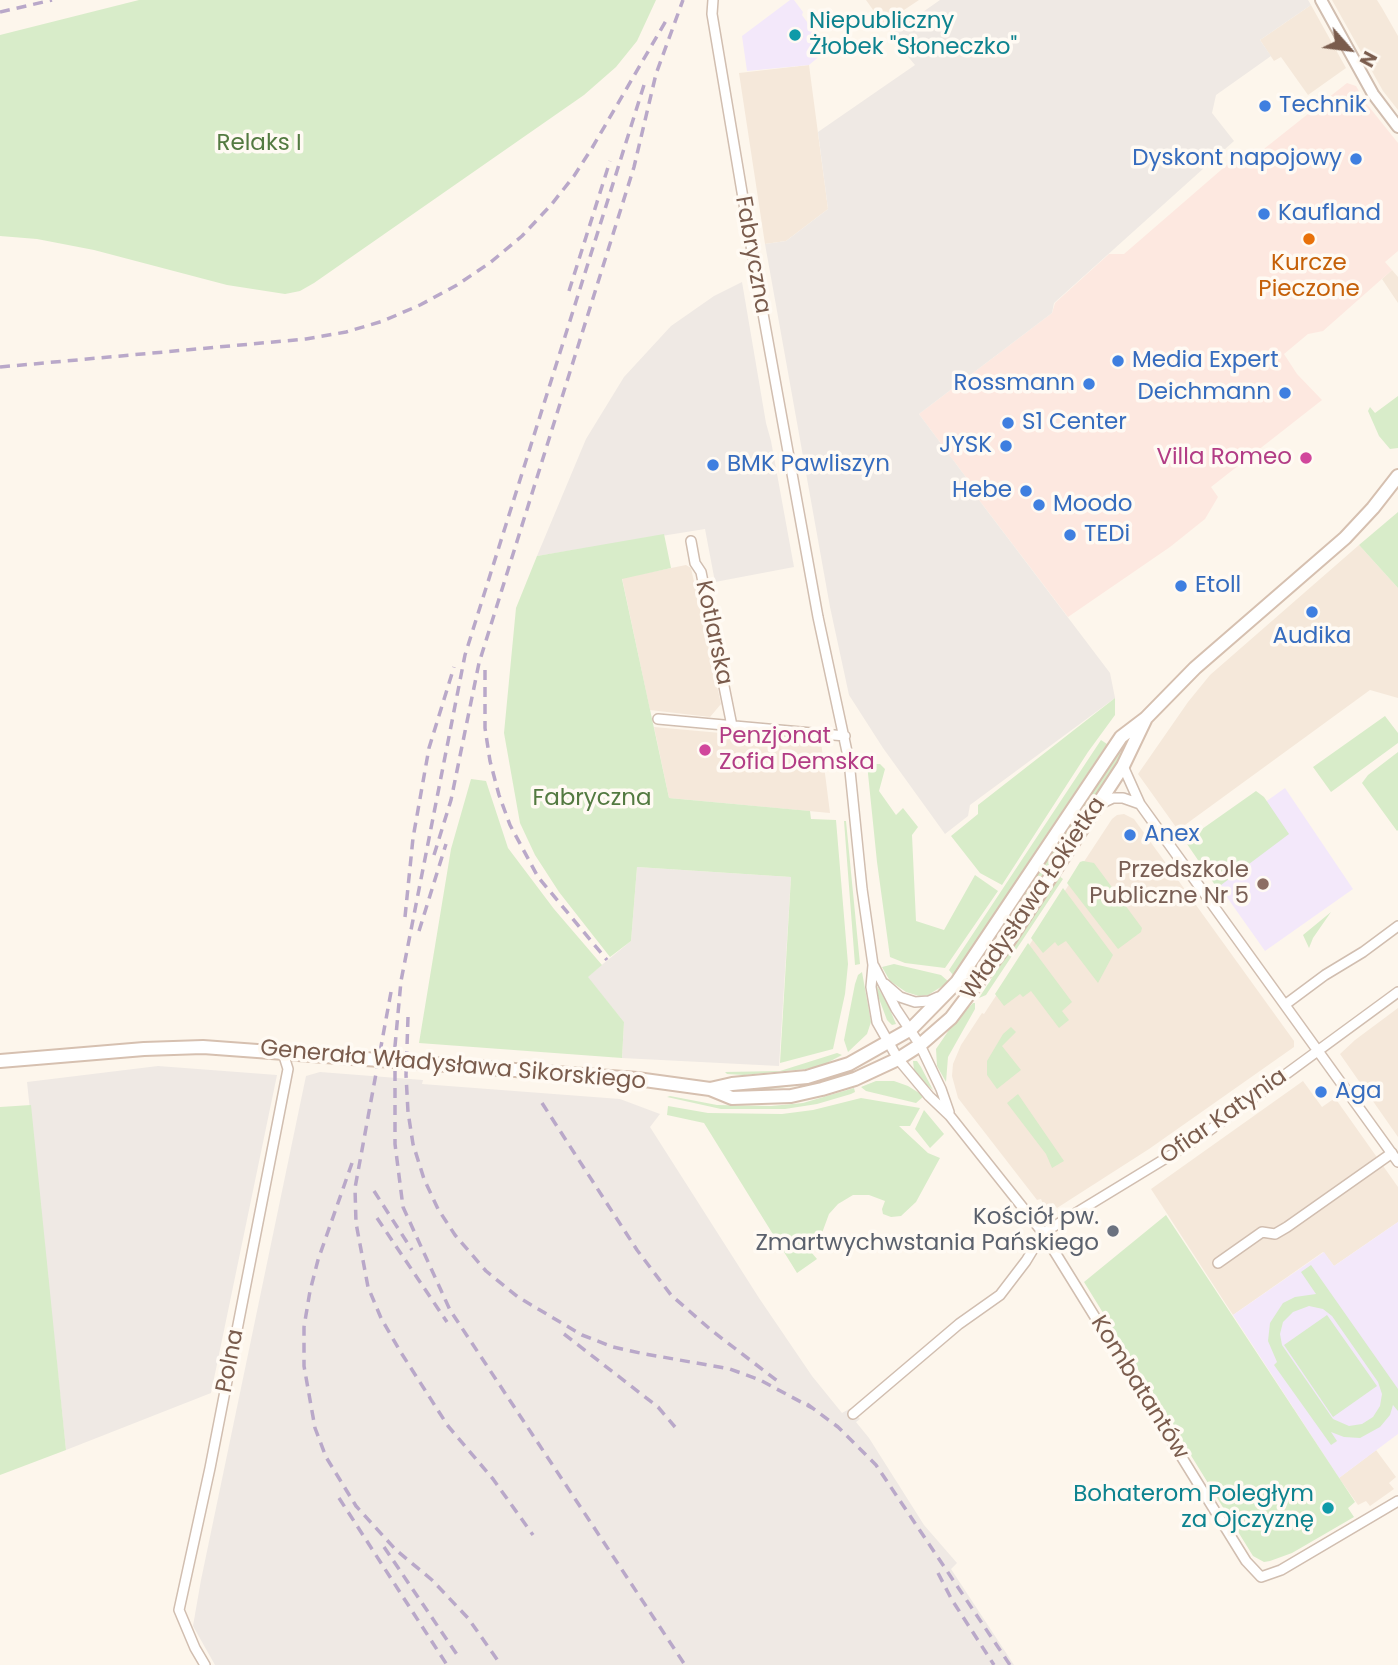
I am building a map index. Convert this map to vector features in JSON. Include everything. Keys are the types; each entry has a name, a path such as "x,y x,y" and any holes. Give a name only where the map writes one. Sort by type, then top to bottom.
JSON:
{"main road":[{"name":"Władysława Łokietka","path":"911,1029 949,992 1003,916 1116,744 1195,668 1345,538 1373,508 1398,475"},
{"name":"Władysława Łokietka","path":"898,1059 920,1045 951,1018 971,994 1123,766 1146,718"},
{"path":"710,1089 807,1077 849,1064 911,1029"},
{"name":"Generała Władysława Sikorskiego","path":"0,1061 174,1047 637,1079 710,1089 732,1098 791,1096 855,1079 898,1059"}],"street":[{"name":"Fabryczna","path":"713,0 712,14 758,287 818,617 845,736 873,965 871,988 877,1021 887,1044 898,1059 950,1116"},
{"path":"1321,0 1373,94 1398,127"},
{"name":"Kotlarska","path":"691,541 695,564 701,572 732,726"},
{"path":"658,719 845,736"},
{"path":"1123,766 1140,804 1398,1162"},
{"path":"1097,806 1113,798 1123,798 1140,804"},
{"path":"1286,1004 1398,926"},
{"name":"Fabryczna","path":"873,965 896,1009 920,1045 941,1089 950,1116"},
{"name":"Fabryczna","path":"881,980 900,997 915,1002 929,1001 949,992"},
{"name":"Ofiar Katynia","path":"1043,1233 1199,1138 1398,992"},
{"name":"Polna","path":"205,1665 179,1610 210,1468 288,1069 283,1053"},
{"name":"Kombatantów","path":"950,1116 1043,1233 1246,1561 1261,1577 1281,1570 1398,1501"},
{"path":"1217,1263 1262,1232 1275,1234 1287,1227 1392,1153"},
{"path":"853,1414 959,1324 1000,1295 1018,1274 1043,1233"}],"shaded area":[{"path":"790,0 794,0 803,12 802,15 827,50 809,65 747,71 742,36"},
{"path":"866,0 919,0 883,24"},
{"path":"940,0 1308,0 1311,5 1260,40 1271,56 1216,95 1212,113 1234,141 1054,303 1052,313 919,414 971,484 973,492 1110,673 1115,698 970,805 968,816 945,834 883,748 849,695 830,607 765,244 786,241 828,209 818,132 915,65 890,35"},
{"path":"1332,0 1377,0 1382,8 1398,36 1398,110 1383,91"},
{"path":"1311,5 1346,68 1308,95 1281,57 1274,61 1260,40"},
{"path":"809,65 828,209 786,241 765,244 739,73"},
{"path":"1347,83 1356,86 1398,143 1398,251 1385,262 1392,270 1323,331 1308,334 1284,354 1297,374 1322,400 1211,487 1218,497 1205,519 1170,547 1068,617 973,492 971,484 919,414 1052,313 1055,303 1109,254 1124,254 1236,157 1250,160"},
{"path":"1392,270 1398,277 1398,303 1382,279"},
{"path":"742,282 794,567 715,582 705,529 537,556 586,439 624,377 671,326 714,296"},
{"path":"1359,545 1398,588 1398,698 1370,690 1178,830 1138,774 1210,675"},
{"path":"686,565 691,568 721,704 710,717 650,710 622,578"},
{"path":"654,727 821,742 830,813 669,798"},
{"path":"1285,788 1353,889 1265,951 1195,852"},
{"path":"1124,814 1134,819 1294,1041 1294,1047 1149,1149 1057,1208 1053,1203 1044,1206 958,1098 952,1076 953,1064 961,1045 1112,819"},
{"path":"637,867 791,877 779,1066 622,1058 624,1022 587,977 631,941"},
{"path":"1398,1008 1398,1137 1340,1054"},
{"path":"158,1066 277,1075 211,1393 66,1450 27,1082"},
{"path":"320,1072 423,1080 422,1084 620,1099 660,1114 650,1127 759,1298 812,1376 842,1413 851,1408 860,1419 856,1422 924,1525 957,1563 951,1569 1014,1665 215,1665 193,1626 201,1580 306,1076"},
{"path":"1303,1081 1322,1107 1335,1098 1398,1187 1398,1222 1334,1266 1323,1252 1233,1315 1151,1189"},
{"path":"1398,1222 1398,1434 1339,1478 1233,1315 1324,1252 1334,1266"},
{"path":"1376,1450 1396,1477 1389,1483 1394,1489 1370,1506 1366,1501 1358,1505 1339,1478"}],"green space":[{"name":"Relaks I","path":"139,0 656,0 637,41 616,67 584,95 314,283 300,291 285,294 227,285 94,250 37,239 0,236 0,35"},
{"path":"1398,396 1398,448 1390,449 1379,436 1368,411 1370,407 1375,413"},
{"path":"1398,512 1398,588 1359,545"},
{"name":"Fabryczna","path":"664,534 671,568 622,579 669,798 810,811 811,819 836,820 848,964 845,994 833,1049 780,1063 791,877 637,867 631,941 610,957 559,892 535,855 520,823 504,733 516,608 537,556"},
{"path":"1115,698 1115,715 1002,885 980,873 951,836 978,814 978,805"},
{"path":"1385,716 1398,733 1398,743 1331,792 1313,767"},
{"path":"1101,740 1107,744 953,975 949,970"},
{"path":"1119,751 1123,755 968,987 1011,921 1063,832"},
{"path":"1398,752 1397,831 1362,783 1368,775"},
{"path":"867,764 880,764 885,769 879,791 896,815 903,808 918,827 912,835 916,921 944,930 975,875 998,891 945,968 905,963 890,957"},
{"path":"471,779 486,781 508,848 554,909 602,965 588,977 624,1022 622,1058 419,1043 451,849"},
{"path":"1256,791 1264,797 1289,834 1217,888 1185,841"},
{"path":"844,821 860,964 855,965"},
{"path":"1083,861 1094,863 1142,928 1141,932 1118,949 1067,883"},
{"path":"1058,875 1063,879 986,995 979,998"},
{"path":"1063,888 1113,955 1098,983 1066,941 1058,946 1055,942 1043,953 1031,938"},
{"path":"1331,912 1313,938 1309,948 1303,935"},
{"path":"1028,943 1072,1002 1062,1011 1069,1020 1059,1028 1031,991 1023,997 1020,994 1004,1006 995,994"},
{"path":"894,964 941,975 949,982 928,995 919,996 906,992 890,981 882,967"},
{"path":"862,972 871,1022 867,1034 848,1052 844,1040 855,984"},
{"path":"877,986 896,1024 892,1025 887,1020"},
{"path":"973,1003 975,1009 948,1057 946,1082 937,1066 936,1049 951,1027"},
{"path":"1011,1027 1016,1032 1002,1046 1021,1070 997,1089 987,1075 987,1061 1003,1034"},
{"path":"837,1053 842,1055 823,1065 806,1069 744,1075 725,1072 780,1071"},
{"path":"913,1061 917,1061 933,1090 920,1079 914,1070"},
{"path":"847,1070 802,1085 731,1091"},
{"path":"876,1081 894,1081 924,1096 916,1103 866,1091 861,1087"},
{"path":"854,1088 855,1092 851,1094 817,1104 785,1109 721,1109 667,1097 717,1105 771,1106 803,1103"},
{"path":"1018,1094 1064,1161 1052,1168 1046,1154 1007,1103"},
{"path":"861,1098 920,1108 910,1126 899,1126 928,1153 940,1158 916,1202 901,1216 883,1214 885,1201 869,1195 853,1195 838,1204 829,1214 822,1233 824,1239 833,1240 827,1251 817,1240 813,1241 811,1252 817,1259 797,1273 704,1123 667,1115 668,1106 708,1113 782,1114 813,1110"},
{"path":"31,1105 66,1450 0,1475 0,1107"},
{"path":"924,1110 944,1134 930,1148 915,1129"},
{"path":"1166,1215 1355,1502 1348,1508 1354,1517 1292,1553 1270,1561 1264,1562 1253,1556 1084,1282"},
{"path":"1311,1265 1398,1389 1398,1411 1393,1405 1390,1415 1380,1427 1360,1438 1344,1437 1331,1432 1337,1441 1331,1445 1274,1365 1277,1362 1268,1341 1270,1323 1283,1303 1295,1297 1316,1294 1301,1272","holes":["1309,1306 1323,1309 1332,1316 1378,1382 1382,1394 1380,1406 1373,1417 1362,1424 1349,1426 1333,1419 1282,1345 1280,1334 1283,1322 1293,1312"]},
{"path":"1327,1315 1377,1386 1333,1417 1284,1345"}],"railway":[{"path":"0,12 52,0"},
{"path":"434,855 451,800 479,663 634,167 656,74 683,0"},
{"path":"0,367 306,339 346,332 383,321 420,305 491,262 522,236 551,205 592,148 667,19"},
{"path":"644,85 465,655 401,981 395,1046 395,1144 403,1207 450,1310 685,1665"},
{"path":"569,291 610,161"},
{"path":"405,917 413,838 429,748 454,667"},
{"path":"485,670 485,728 490,761 510,825 538,877 607,960"},
{"path":"419,931 446,844"},
{"path":"391,992 355,1188 356,1223 368,1287 381,1318 448,1426 493,1479 533,1535"},
{"path":"408,1017 406,1075 413,1144 424,1179 438,1209 455,1235 486,1271 518,1297 582,1335 613,1347 730,1369 760,1380 814,1409"},
{"path":"542,1103 637,1250 671,1295 711,1330 780,1383"},
{"path":"352,1163 318,1260 304,1327 304,1366 315,1428 326,1457 356,1506 396,1550 432,1580 468,1618 501,1665"},
{"path":"374,1191 412,1250"},
{"path":"377,1218 447,1322"},
{"path":"564,1334 658,1407 675,1427"},
{"path":"807,1404 838,1427 876,1465 1010,1665"},
{"path":"339,1498 447,1665"},
{"path":"384,1547 460,1659"},
{"path":"938,1573 994,1665"}],"place":[{"name":"Niepubliczny Żłobek \"Słoneczko\"","path":"795,35"},
{"name":"Technik","path":"1265,106"},
{"name":"Dyskont napojowy","path":"1356,159"},
{"name":"Kaufland","path":"1264,214"},
{"name":"Kurcze Pieczone","path":"1309,239"},
{"name":"Media Expert","path":"1118,361"},
{"name":"Rossmann","path":"1089,384"},
{"name":"Deichmann","path":"1285,393"},
{"name":"S1 Center","path":"1008,423"},
{"name":"JYSK","path":"1006,446"},
{"name":"Villa Romeo","path":"1306,458"},
{"name":"BMK Pawliszyn","path":"713,465"},
{"name":"Hebe","path":"1026,491"},
{"name":"Moodo","path":"1039,505"},
{"name":"TEDi","path":"1070,535"},
{"name":"Etoll","path":"1181,586"},
{"name":"Audika","path":"1312,612"},
{"name":"Penzjonat Zofia Demska","path":"705,750"},
{"name":"Anex","path":"1130,835"},
{"name":"Przedszkole Publiczne Nr 5","path":"1263,884"},
{"name":"Aga","path":"1321,1092"},
{"name":"Kościół pw. Zmartwychwstania Pańskiego","path":"1113,1231"},
{"name":"Bohaterom Poległym za Ojczyznę","path":"1328,1508"}]}
